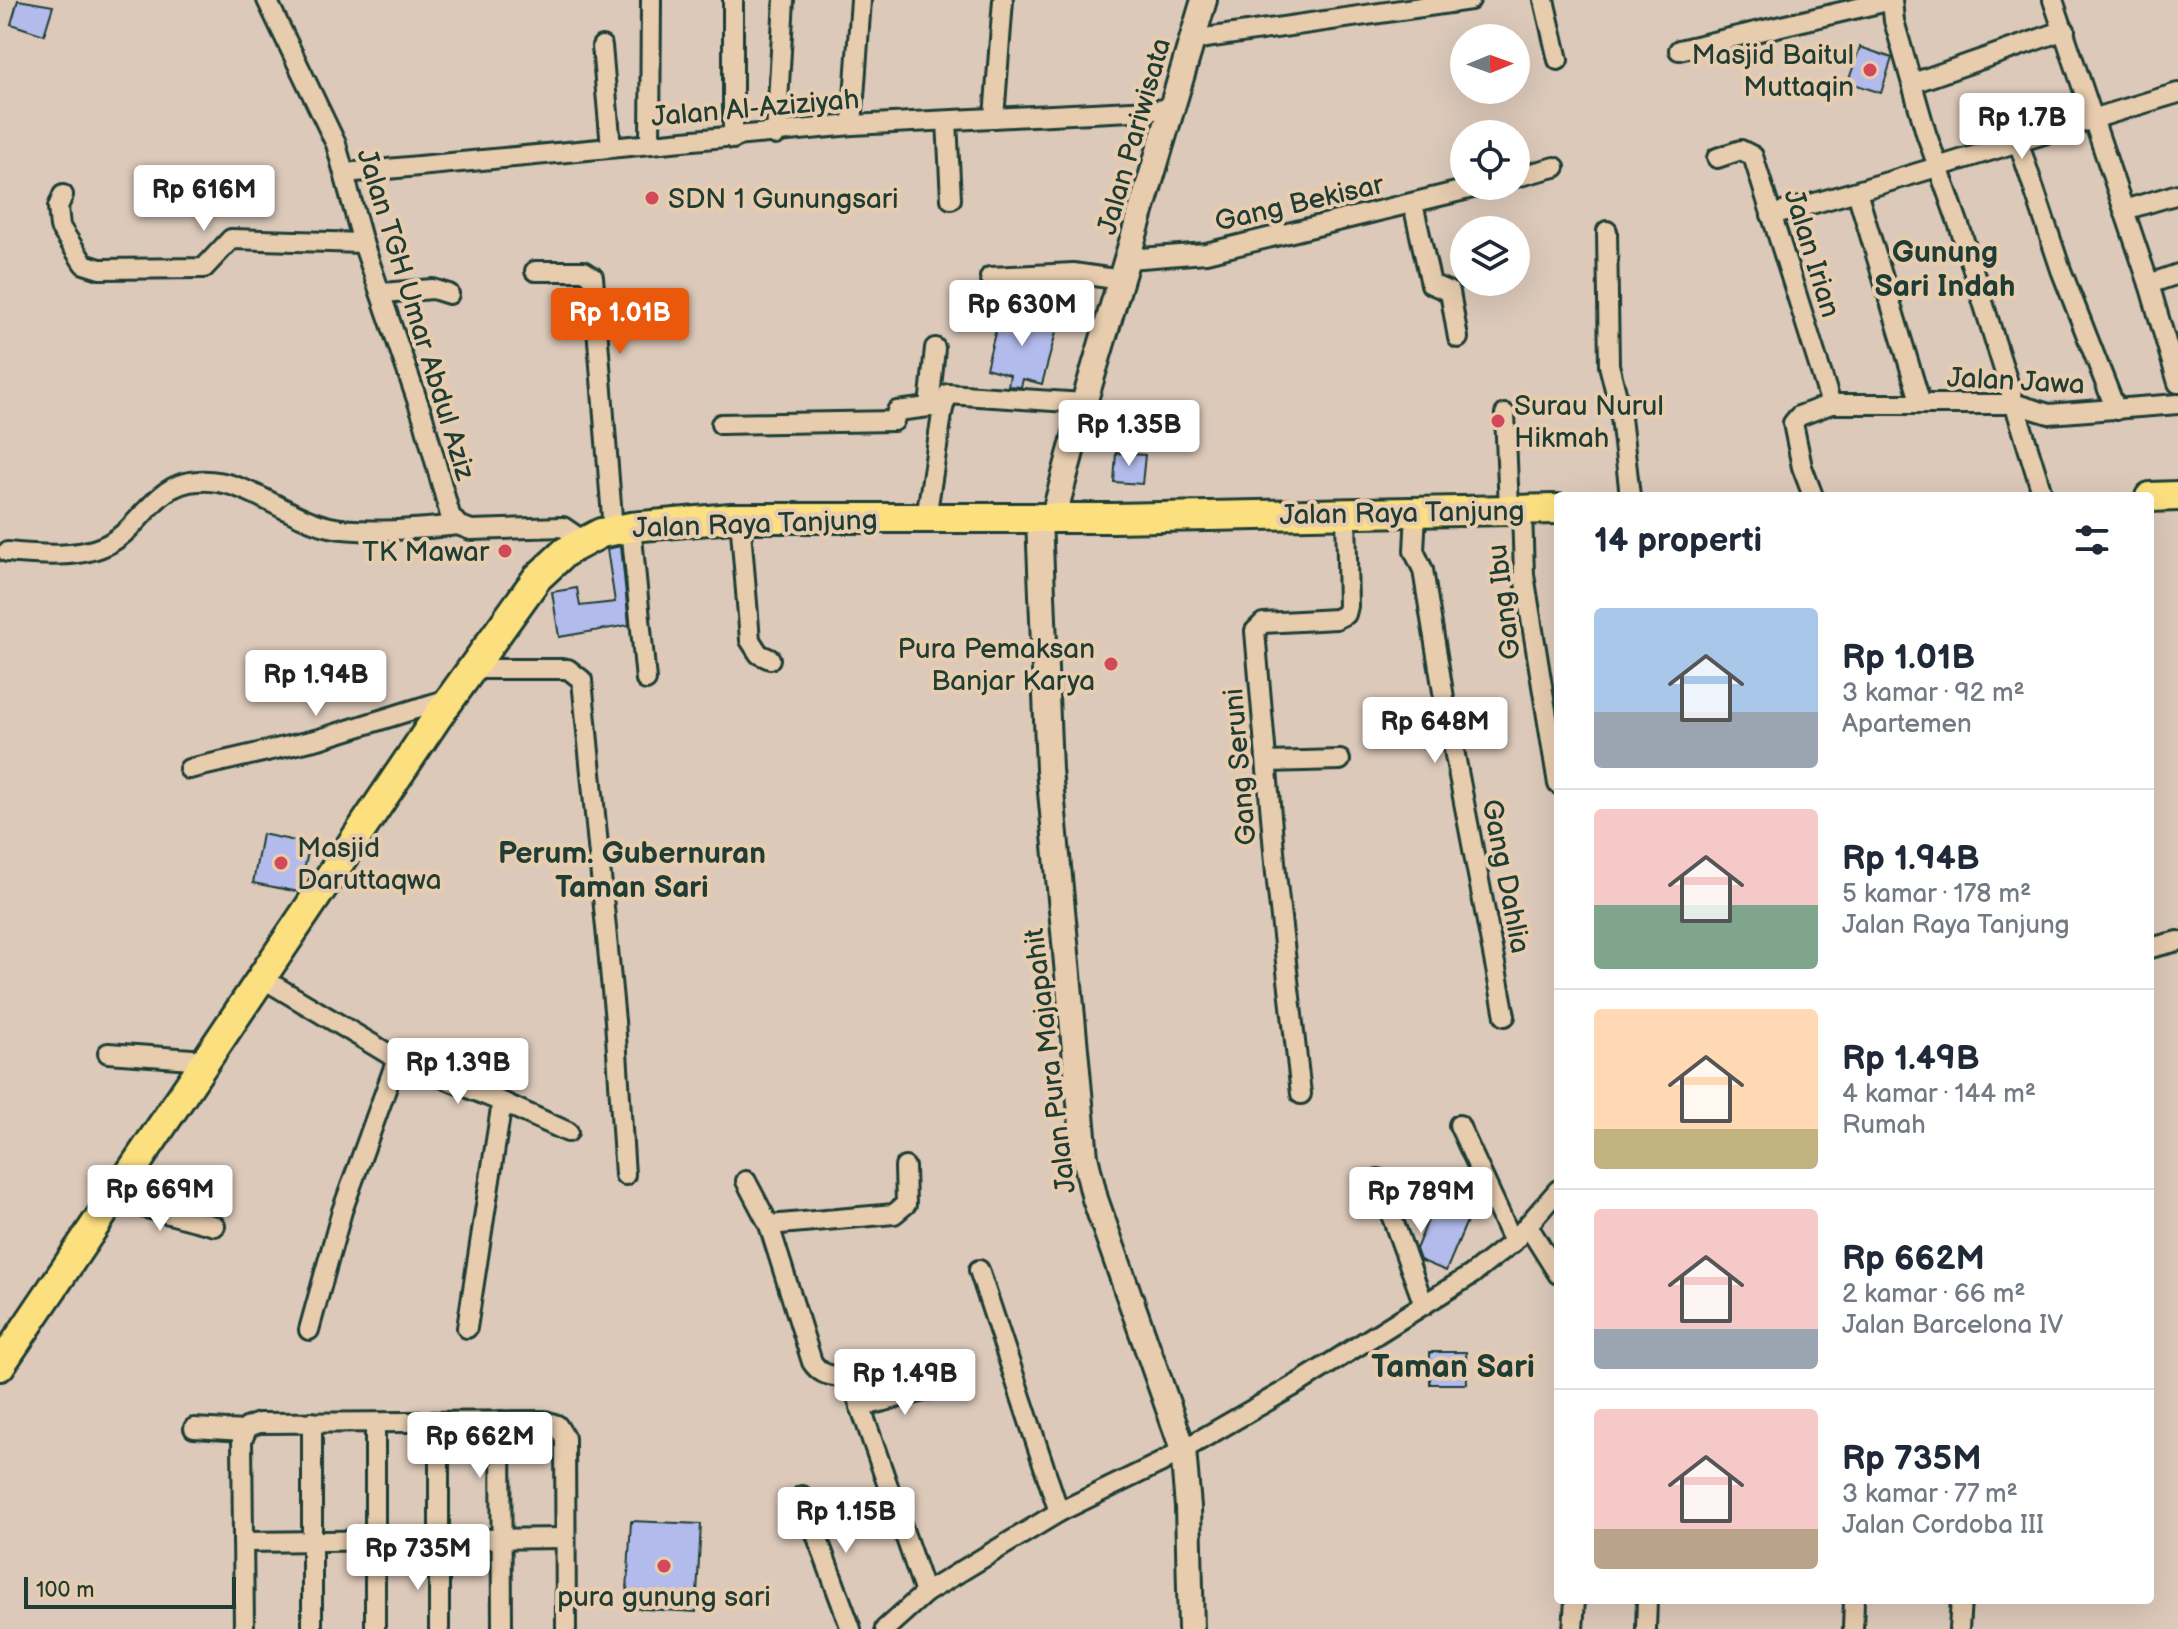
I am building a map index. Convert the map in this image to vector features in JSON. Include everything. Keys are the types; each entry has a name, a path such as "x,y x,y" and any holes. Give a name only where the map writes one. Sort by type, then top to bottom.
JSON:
{"main road":[{"path":"2154,497 2178,496"},
{"name":"Jalan Raya Tanjung","path":"0,1366 115,1200 451,698 475,669 537,578 555,559 582,540 622,528 740,518 1046,519 1554,509"}],"street":[{"name":"Jalan TGH Umar Abdul Aziz","path":"267,0 336,144 363,243 423,417 448,511 458,525 475,530 563,527 582,540"},
{"path":"650,144 651,0"},
{"path":"733,0 733,139"},
{"path":"776,135 784,0"},
{"path":"852,125 861,0"},
{"path":"994,118 1003,0"},
{"name":"Jalan Pariwisata","path":"1046,519 1125,269 1204,0"},
{"path":"1192,40 1309,26 1470,0"},
{"path":"1544,0 1558,60"},
{"path":"1679,50 1892,0 1894,21 1937,164 2042,492"},
{"path":"2053,0 2095,117 2178,383"},
{"path":"1913,83 2065,30"},
{"path":"602,46 611,147"},
{"path":"1771,215 1857,192 1937,164 2178,93"},
{"name":"Jalan Al-Aziziyah","path":"345,173 611,147 776,135 852,125 1171,109"},
{"path":"947,121 951,199"},
{"path":"2018,141 2061,270 2116,410"},
{"name":"Jalan Irian","path":"1717,158 1741,150 1751,153 1831,404"},
{"path":"1530,173 1555,167"},
{"path":"1857,192 1921,404"},
{"name":"Gang Bekisar","path":"990,277 1125,269 1450,194"},
{"path":"2124,210 2178,194"},
{"path":"63,195 58,215 64,234 81,261 100,269 204,268 231,239 363,243"},
{"path":"1413,204 1431,284 1450,292 1458,338"},
{"path":"1607,231 1609,365 1620,409 1630,492"},
{"path":"535,271 584,271 593,277 622,528 646,680"},
{"path":"2149,284 2178,274"},
{"path":"382,293 433,289 449,294"},
{"path":"926,518 936,407 935,348"},
{"path":"721,424 894,421 897,411 936,407 948,394 1084,403"},
{"name":"Jalan Jawa","path":"1812,492 1793,426 1796,418 1831,404 2016,404 2049,414 2178,404"},
{"name":"Gang Ibu","path":"1505,414 1524,575 1554,759"},
{"path":"7,552 58,554 108,545 173,487 196,481 226,482 331,527 421,529 458,525"},
{"name":"Gang Dahlia","path":"1416,512 1414,553 1423,570 1505,1016"},
{"name":"Gang Seruni","path":"1301,1094 1256,630 1263,623 1338,619 1346,614 1346,514"},
{"path":"740,518 750,640 759,654 770,659"},
{"name":"Jalan Pura Majapahit","path":"1046,519 1049,770 1085,1157 1095,1199 1183,1449 1188,1507 1191,1629"},
{"path":"475,669 568,669 582,680 615,1021 625,1175"},
{"path":"189,769 319,739 451,698"},
{"path":"1267,762 1340,760"},
{"path":"2154,947 2178,941"},
{"path":"262,978 397,1059 568,1132"},
{"path":"108,1053 206,1060"},
{"path":"309,1330 342,1211 397,1059"},
{"path":"467,1328 502,1102"},
{"path":"1459,1125 1513,1242"},
{"path":"769,1225 894,1214 906,1204 905,1167"},
{"path":"1378,1179 1424,1305"},
{"path":"746,1181 769,1225 812,1362 828,1377 849,1381 925,1593"},
{"path":"885,1629 925,1593 1059,1512 1183,1449 1424,1305 1487,1264 1513,1242 1554,1195"},
{"path":"115,1200 215,1226"},
{"path":"1528,1226 1554,1268"},
{"path":"979,1270 1059,1512"},
{"path":"860,1407 940,1387"},
{"path":"501,1421 502,1629"},
{"path":"312,1422 312,1629"},
{"path":"194,1428 249,1428 312,1422 551,1422 561,1429 565,1438 566,1629"},
{"path":"439,1422 439,1629"},
{"path":"375,1423 375,1629"},
{"path":"244,1629 243,1542 249,1428"},
{"path":"802,1496 851,1629"},
{"path":"243,1542 373,1540 439,1548 502,1539 565,1538"},
{"path":"1573,1629 1575,1604"},
{"path":"1646,1629 1647,1604"},
{"path":"1853,1629 1854,1604"},
{"path":"1959,1629 1961,1604"}],"building":[{"path":"18,0 53,6 44,35 11,24"},
{"name":"Masjid Baitul Muttaqin","path":"1860,47 1892,58 1881,93 1848,82"},
{"path":"1001,310 1058,325 1042,384 1023,379 1021,387 1008,386 1010,375 986,368"},
{"path":"1116,453 1145,455 1142,484 1114,482"},
{"path":"621,546 629,625 559,637 552,592 577,588 580,606 615,602 607,549"},
{"name":"Masjid Daruttaqwa","path":"262,834 310,844 299,892 253,883"},
{"path":"1433,1208 1467,1221 1446,1271 1420,1260 1416,1249"},
{"path":"1430,1352 1466,1352 1467,1384 1430,1384"},
{"name":"pura gunung sari","path":"631,1521 701,1524 696,1612 626,1608"}],"place":[{"name":"Masjid Baitul Muttaqin","path":"1870,70"},
{"name":"SDN 1 Gunungsari","path":"652,198"},
{"name":"Surau Nurul Hikmah","path":"1498,421"},
{"name":"TK Mawar","path":"505,551"},
{"name":"Pura Pemaksan Banjar Karya","path":"1111,664"},
{"name":"Masjid Daruttaqwa","path":"281,863"},
{"name":"pura gunung sari","path":"664,1566"}],"district":[{"name":"Gunung Sari Indah","path":"1945,269"},
{"name":"Perum. Gubernuran Taman Sari","path":"632,870"},
{"name":"Taman Sari","path":"1453,1366"}]}
